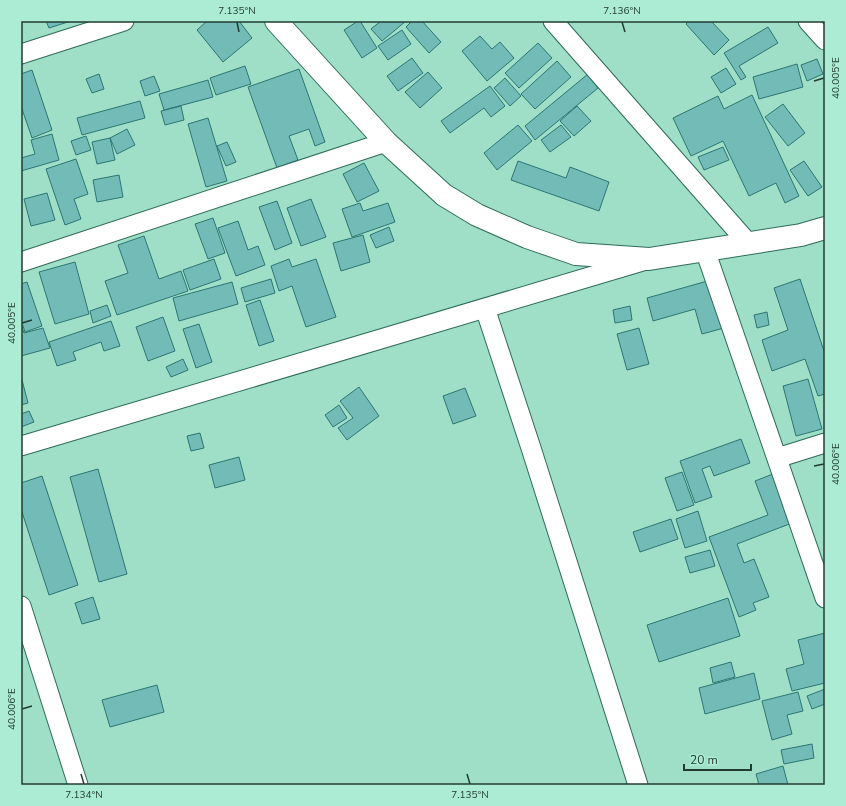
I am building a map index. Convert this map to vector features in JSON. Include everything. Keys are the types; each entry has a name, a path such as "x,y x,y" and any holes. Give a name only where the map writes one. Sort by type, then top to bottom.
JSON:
{"street":[{"path":"21,54 124,21"},
{"path":"276,21 386,142 444,195 477,215 527,237 576,254 649,259"},
{"path":"553,21 748,243"},
{"path":"808,21 825,40"},
{"path":"21,262 386,142"},
{"path":"21,446 649,259 801,235 825,228"},
{"path":"705,250 825,598"},
{"path":"485,308 638,785"},
{"path":"777,458 825,443"},
{"path":"21,606 78,785"}],"building":[{"path":"46,21 71,21 49,28"},
{"path":"207,21 239,21 252,38 223,62 197,30"},
{"path":"360,21 377,48 362,58 344,30"},
{"path":"381,21 406,21 382,41 371,29"},
{"path":"412,21 422,21 441,42 429,53 406,27"},
{"path":"689,21 711,21 729,40 714,55 686,24"},
{"path":"768,27 778,43 739,66 746,77 741,80 724,53"},
{"path":"402,30 411,44 388,60 378,46"},
{"path":"480,36 492,49 500,42 514,58 487,81 462,51"},
{"path":"538,43 552,58 519,88 505,73"},
{"path":"412,58 423,73 398,91 387,76"},
{"path":"817,59 823,74 807,81 801,65"},
{"path":"557,61 571,77 535,109 521,94"},
{"path":"797,64 803,87 759,99 753,77"},
{"path":"245,66 251,84 216,95 210,78"},
{"path":"726,68 736,84 721,93 711,77"},
{"path":"299,69 325,142 315,146 309,129 289,136 298,160 277,168 248,87"},
{"path":"32,70 52,130 32,138 21,106 21,74"},
{"path":"428,72 442,88 420,108 405,92"},
{"path":"99,74 104,89 92,93 86,79"},
{"path":"588,74 598,88 535,140 525,126"},
{"path":"154,76 160,91 145,96 140,81"},
{"path":"505,78 521,96 510,106 494,88"},
{"path":"208,80 213,97 164,110 159,94"},
{"path":"490,86 505,106 491,117 484,108 450,133 441,121"},
{"path":"752,95 799,196 785,203 776,183 749,196 723,141 691,156 673,118 718,96 724,109"},
{"path":"140,101 145,118 82,135 77,118"},
{"path":"783,104 805,133 788,146 765,117"},
{"path":"181,106 184,120 165,125 161,111"},
{"path":"577,106 591,121 574,136 560,121"},
{"path":"208,118 227,181 206,187 188,124"},
{"path":"518,125 532,141 497,170 484,153"},
{"path":"561,125 571,137 550,152 541,140"},
{"path":"127,129 135,145 117,154 110,138"},
{"path":"52,134 59,160 21,171 21,158 35,154 31,140"},
{"path":"86,136 91,150 76,155 71,141"},
{"path":"110,138 115,160 97,164 92,142"},
{"path":"227,142 236,162 226,166 217,146"},
{"path":"723,147 729,160 704,170 698,157"},
{"path":"76,159 88,194 74,199 81,219 65,225 46,169"},
{"path":"518,161 566,178 570,167 609,182 599,211 511,180"},
{"path":"804,161 822,187 808,196 790,170"},
{"path":"364,163 379,191 357,202 343,174"},
{"path":"119,175 123,197 97,202 93,180"},
{"path":"47,193 55,220 31,226 24,199"},
{"path":"311,199 326,237 301,246 287,208"},
{"path":"277,201 292,243 275,250 259,207"},
{"path":"360,203 363,211 388,203 395,222 352,237 342,209"},
{"path":"213,218 225,253 208,259 195,224"},
{"path":"238,221 248,250 258,246 265,265 236,276 218,228"},
{"path":"389,227 394,241 376,248 370,235"},
{"path":"363,235 370,262 341,271 333,243"},
{"path":"144,236 159,279 181,271 188,291 117,315 105,281 128,273 118,245"},
{"path":"214,259 221,279 190,290 183,270"},
{"path":"289,259 292,267 316,259 336,317 306,327 292,286 279,291 271,266"},
{"path":"75,262 89,314 55,324 39,272"},
{"path":"271,279 275,293 245,302 241,288"},
{"path":"800,279 825,354 825,394 818,396 805,359 772,371 762,340 788,330 774,288"},
{"path":"711,280 724,328 702,334 695,309 653,321 647,298"},
{"path":"27,282 42,326 25,332 21,320 21,284"},
{"path":"232,282 238,304 179,321 173,298"},
{"path":"260,300 274,341 259,346 246,305"},
{"path":"107,305 111,316 93,323 90,311"},
{"path":"630,306 632,320 615,323 613,310"},
{"path":"767,312 769,325 757,328 754,315"},
{"path":"163,317 175,351 148,361 136,327"},
{"path":"111,321 120,346 104,351 101,342 73,352 76,360 57,366 49,342"},
{"path":"21,324 24,333 43,328 50,348 21,356"},
{"path":"199,324 212,362 196,368 183,329"},
{"path":"639,328 649,364 627,370 617,334"},
{"path":"183,359 188,370 171,377 166,367"},
{"path":"808,379 822,429 796,436 783,386"},
{"path":"22,380 28,403 21,405 21,381"},
{"path":"359,387 379,416 347,440 338,428 353,418 340,401"},
{"path":"465,388 476,416 453,424 443,396"},
{"path":"339,405 347,418 333,427 325,415"},
{"path":"29,411 34,422 21,427 21,414"},
{"path":"200,433 204,448 191,451 187,436"},
{"path":"741,439 750,463 714,476 710,466 702,469 712,497 695,503 680,461"},
{"path":"239,457 245,480 215,488 209,465"},
{"path":"98,469 127,574 99,582 70,477"},
{"path":"682,472 694,505 677,511 665,478"},
{"path":"773,474 792,523 737,544 744,563 754,559 769,597 753,603 756,610 739,617 709,537 768,515 755,481"},
{"path":"42,476 78,585 49,595 21,509 21,483"},
{"path":"698,511 707,541 685,548 676,519"},
{"path":"671,519 678,539 640,552 633,532"},
{"path":"710,550 715,566 690,573 685,557"},
{"path":"93,597 100,619 82,624 75,603"},
{"path":"728,598 740,636 659,662 647,625"},
{"path":"825,633 825,683 792,691 786,669 804,664 798,640"},
{"path":"731,662 735,677 713,683 710,668"},
{"path":"754,673 760,699 705,714 699,688"},
{"path":"157,685 164,712 110,727 102,700"},
{"path":"825,689 825,704 812,709 807,696"},
{"path":"798,692 803,711 787,715 792,734 772,740 762,701"},
{"path":"812,744 814,758 784,764 781,750"},
{"path":"783,766 788,785 759,785 756,774"}]}
